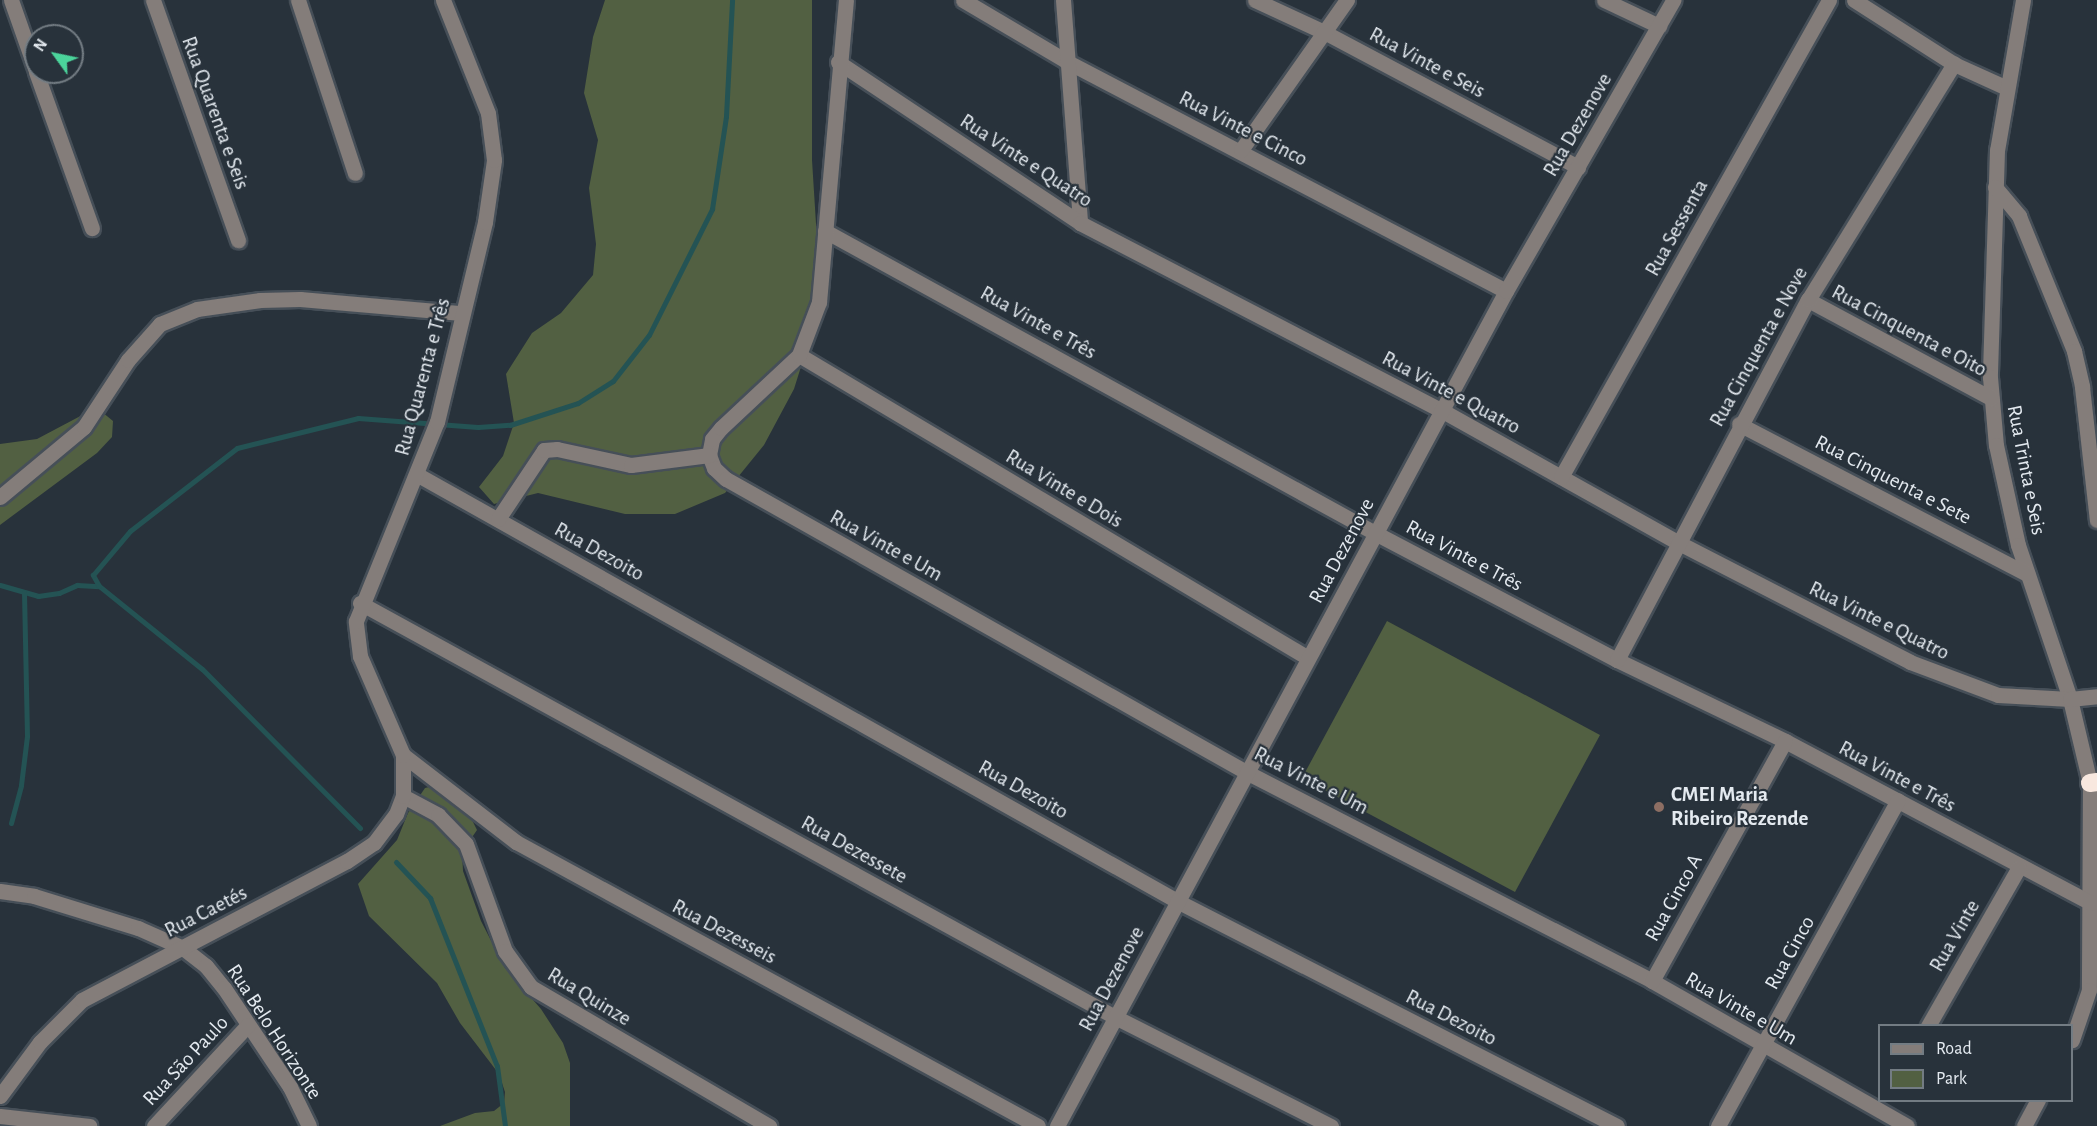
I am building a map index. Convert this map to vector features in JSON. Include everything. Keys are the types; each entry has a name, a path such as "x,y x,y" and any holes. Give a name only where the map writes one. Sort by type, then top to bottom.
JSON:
{"street":[{"path":"11,0 24,37"},
{"name":"Rua Quarenta e Seis","path":"153,0 238,240"},
{"path":"298,0 355,173"},
{"name":"Rua Quarenta e Três","path":"403,755 360,656 355,639 360,603 418,474 437,423 492,188 494,136 443,0"},
{"path":"498,519 544,450 557,448 631,465 709,455 712,439 721,428 799,355 819,302 838,62 846,0"},
{"name":"Rua Vinte e Cinco","path":"963,0 1066,61 1241,150 1506,291"},
{"path":"1063,0 1080,223"},
{"name":"Rua Vinte e Seis","path":"1255,0 1324,32 1578,166"},
{"path":"1241,150 1347,0"},
{"path":"1604,0 1659,26"},
{"name":"Rua Dezenove","path":"1057,1126 1245,772 1506,291 1673,0"},
{"name":"Rua Sessenta","path":"1561,477 1829,0"},
{"path":"1854,0 1954,63 2005,87"},
{"name":"Rua Trinta e Seis","path":"2023,0 2005,87 1995,186 1991,398 2002,479 2027,574 2070,699 2094,782 2089,990 2073,1037"},
{"name":"Rua Vinte e Quatro","path":"838,62 1080,223 1441,410 1677,542 1910,662 1970,687 1998,695 2070,699 2097,696"},
{"name":"Rua Cinquenta e Nove","path":"1617,660 1739,424 1808,300 1954,63"},
{"path":"41,84 92,228"},
{"path":"1995,186 2019,216 2074,351 2082,387 2097,520"},
{"name":"Rua Vinte e Três","path":"825,231 1375,533 1617,660 1785,741 2019,867 2091,903"},
{"path":"0,497 84,427 140,343 160,324 197,309 260,300 300,299 462,313"},
{"name":"Rua Cinquenta e Oito","path":"1808,300 1991,398"},
{"name":"Rua Vinte e Dois","path":"799,355 1308,658"},
{"name":"Rua Cinquenta e Sete","path":"1739,424 2027,574"},
{"name":"Rua Vinte e Um","path":"709,455 714,468 726,479 1245,772 1652,981 1762,1046 1883,1106 1908,1126"},
{"name":"Rua Dezoito","path":"418,474 1177,901 1617,1126"},
{"name":"Rua Dezessete","path":"360,603 1115,1017 1331,1126"},
{"name":"Rua Cinco A","path":"1652,981 1785,741"},
{"name":"Rua Caetés","path":"0,1096 40,1042 82,1000 109,983 183,948 306,884 374,843 396,814 403,796 403,755"},
{"name":"Rua Dezesseis","path":"403,755 516,842 1038,1126"},
{"name":"Rua Quinze","path":"403,796 438,815 466,844 505,951 531,987 769,1126"},
{"name":"Rua Cinco","path":"1718,1126 1898,800"},
{"name":"Rua Vinte","path":"1929,1024 2019,867"},
{"name":"Rua Belo Horizonte","path":"0,891 34,896 128,925 183,948 206,966 248,1025 290,1087 309,1126"},
{"name":"Rua São Paulo","path":"154,1126 248,1025"},
{"path":"2024,1126 2037,1102"},
{"path":"0,1116 89,1126"}],"green space":[{"path":"605,0 812,0 812,160 821,303 794,389 764,445 725,493 675,514 625,514 538,493 494,504 479,487 503,456 514,423 506,374 532,333 561,313 593,275 596,244 589,188 598,140 584,93 593,37"},
{"path":"88,412 102,412 113,421 112,437 97,453 0,525 0,444 37,439"},
{"path":"1387,621 1600,735 1515,892 1302,778"},
{"path":"437,785 469,814 477,830 462,852 463,871 481,921 505,968 541,1009 563,1043 570,1063 570,1126 440,1126 475,1113 494,1111 504,1103 505,1092 499,1074 460,1023 437,983 369,916 358,884 397,840 408,813 425,788"}],"waterway":[{"path":"360,828 202,669 99,586 93,575 130,531 237,448 358,418 478,427 510,425 578,403 613,381 649,335 712,209 726,116 732,0"},
{"path":"0,585 38,596 59,593 77,585 99,586"},
{"path":"11,823 21,785 27,736 24,592"},
{"path":"396,862 430,898 497,1066 505,1126"}],"place":[{"name":"CMEI Maria Ribeiro Rezende","path":"1659,807"}]}
